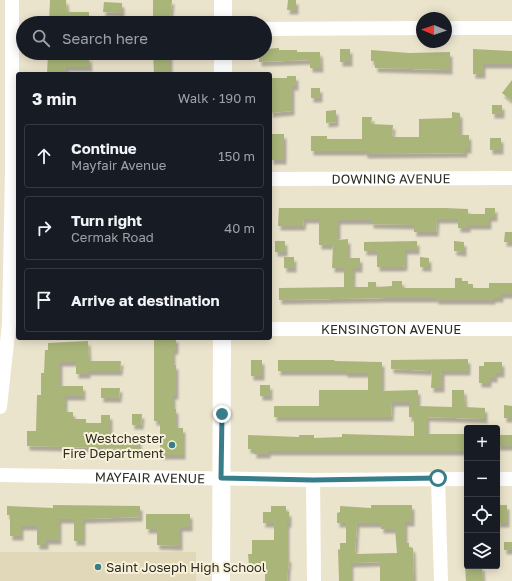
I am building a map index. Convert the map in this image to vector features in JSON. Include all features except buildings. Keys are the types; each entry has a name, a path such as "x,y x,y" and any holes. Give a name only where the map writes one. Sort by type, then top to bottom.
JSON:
{"main road":[{"path":"223,0 223,16"},
{"path":"223,60 223,72"},
{"path":"221,581 222,340"}],"street":[{"path":"0,407 4,324 6,25 12,0"},
{"path":"272,29 416,28"},
{"path":"452,28 512,28"},
{"name":"DOWNING AVENUE","path":"272,179 512,178"},
{"name":"KENSINGTON AVENUE","path":"272,330 512,329"},
{"name":"MAYFAIR AVENUE","path":"0,476 313,480 464,479"},
{"path":"438,478 441,581"},
{"path":"500,479 512,479"},
{"path":"313,480 314,581"}],"shaded area":[{"name":"Saint Joseph High School","path":"0,552 196,552 196,581 0,581"}],"place":[{"name":"Westchester Fire Department","path":"172,445"},
{"name":"Saint Joseph High School","path":"98,567"}],"route":[{"path":"222,414 221,478 313,480 438,478"}]}
